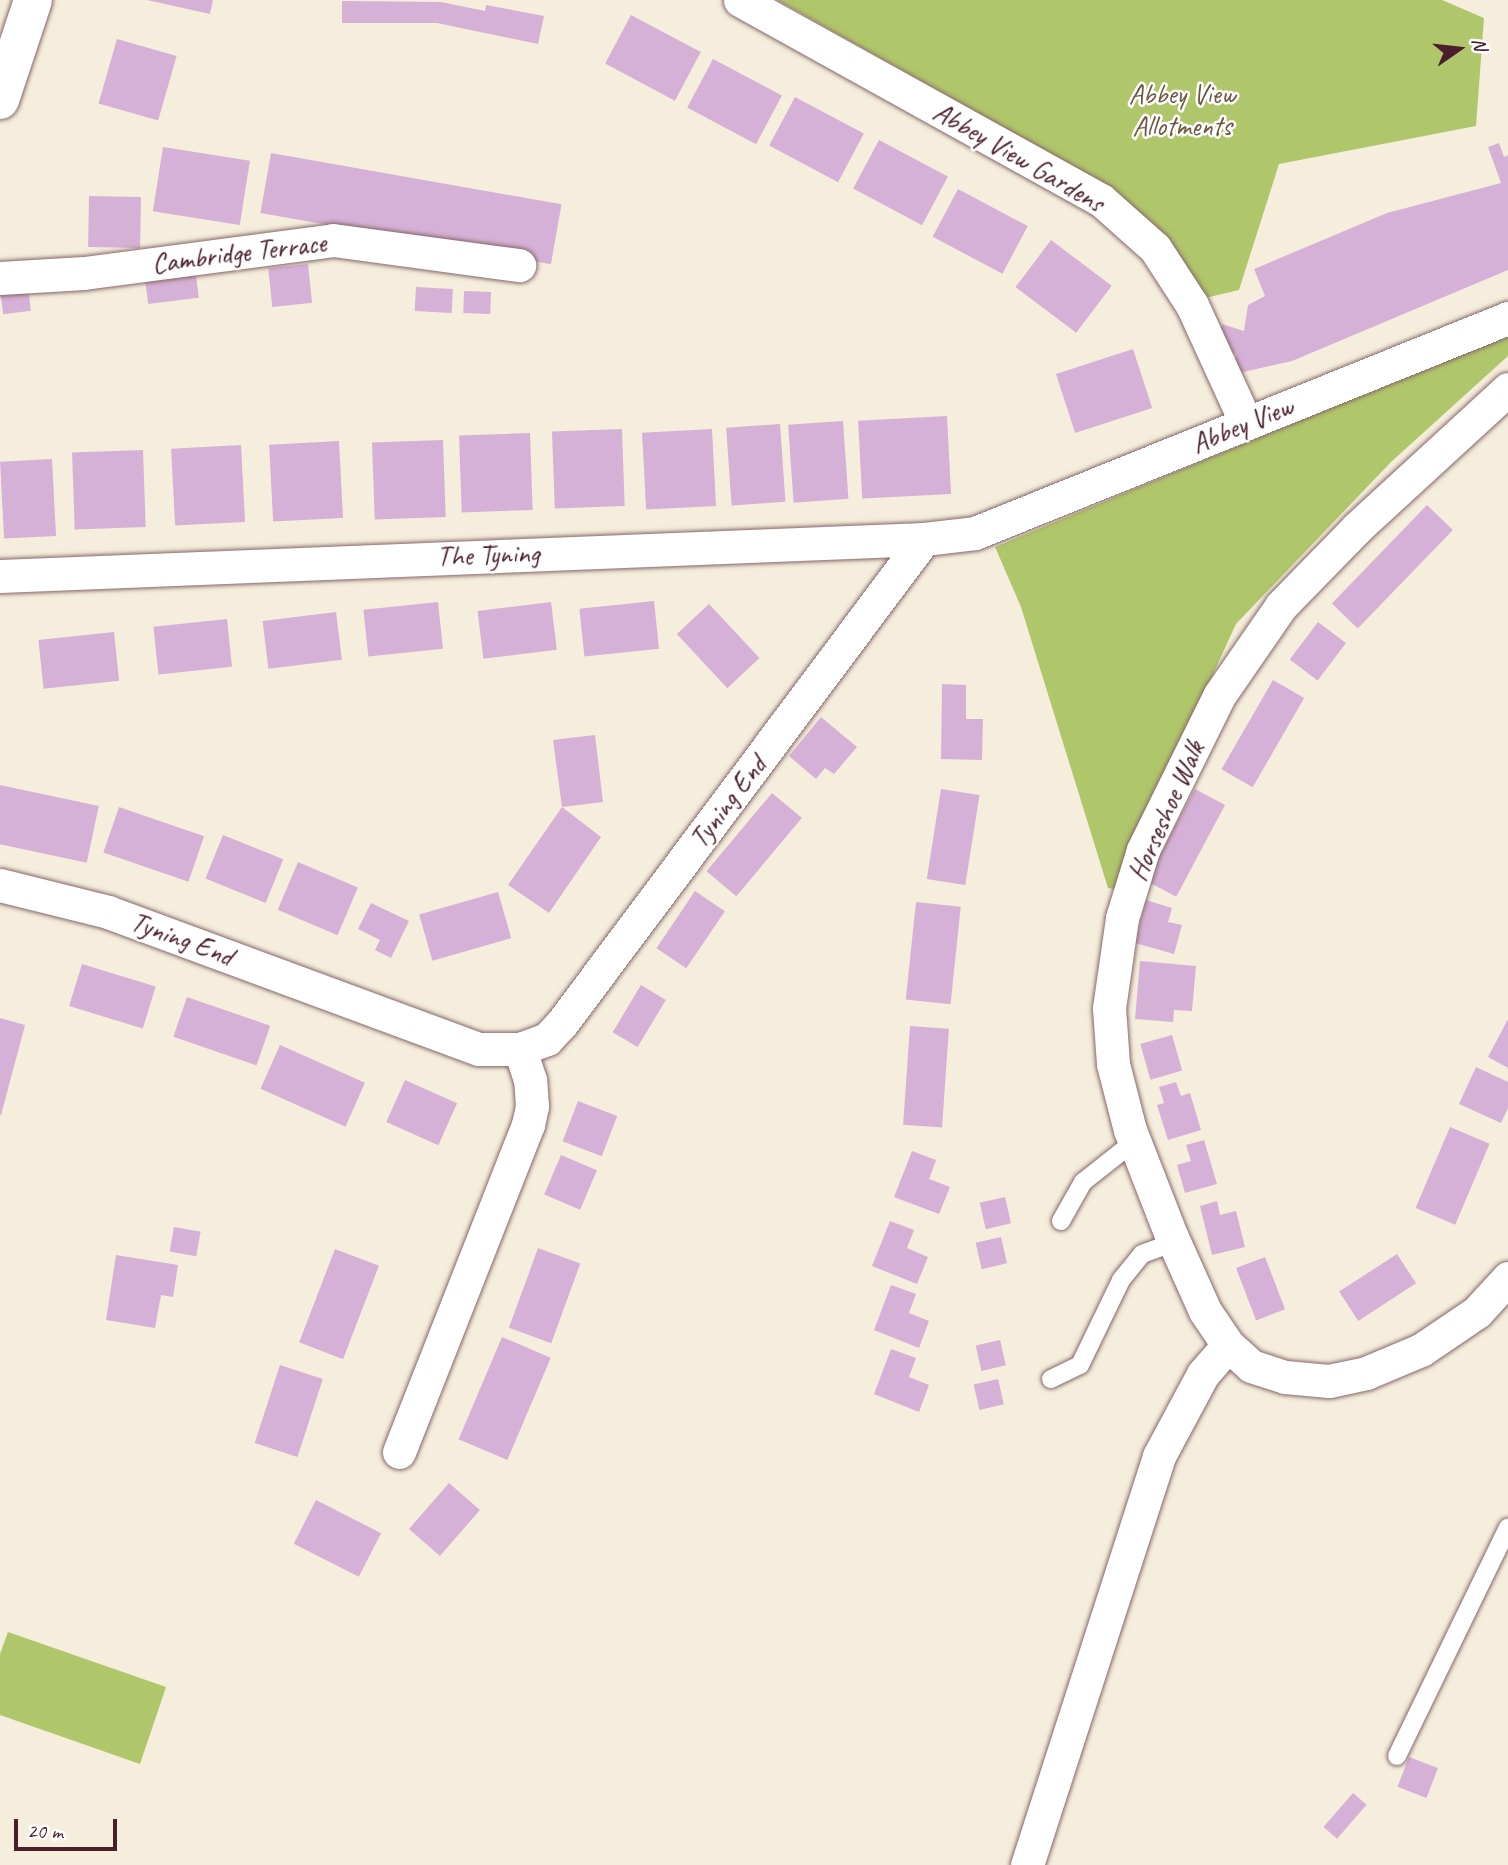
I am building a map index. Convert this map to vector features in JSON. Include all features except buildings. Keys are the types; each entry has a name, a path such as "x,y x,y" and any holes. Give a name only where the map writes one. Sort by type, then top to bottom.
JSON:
{"street":[{"path":"0,100 33,0"},
{"name":"Abbey View Gardens","path":"740,0 1101,200 1155,248 1192,305 1246,423"},
{"name":"Cambridge Terrace","path":"0,278 84,273 333,240 519,265"},
{"name":"Abbey View","path":"975,533 1508,318"},
{"name":"Horseshoe Walk","path":"1508,389 1357,528 1281,606 1219,696 1143,850 1114,959 1109,1008 1113,1064 1135,1141 1175,1242 1205,1311 1228,1345 1251,1366 1285,1377 1329,1381 1366,1373 1420,1350 1477,1312 1508,1278"},
{"name":"The Tyning","path":"0,576 924,539 975,533"},
{"name":"Tyning End","path":"0,886 108,912 479,1049 520,1049 547,1039 562,1023 924,539"},
{"path":"399,1452 528,1125 532,1106 530,1080 520,1049"},
{"path":"1027,1865 1159,1456 1203,1374 1228,1345"}],"lane":[{"path":"1061,1221 1083,1182 1135,1141"},
{"path":"1051,1379 1080,1365 1121,1280 1142,1254 1175,1242"},
{"path":"1397,1756 1508,1527"}],"green space":[{"name":"Abbey View Allotments","path":"777,0 1442,0 1484,18 1476,126 1279,164 1239,290 1205,298 1080,170"},
{"path":"1508,334 1508,356 1391,462 1236,624 1114,889 1108,888 1021,607 995,547"},
{"path":"8,1632 166,1687 140,1764 0,1715 0,1654"}]}
